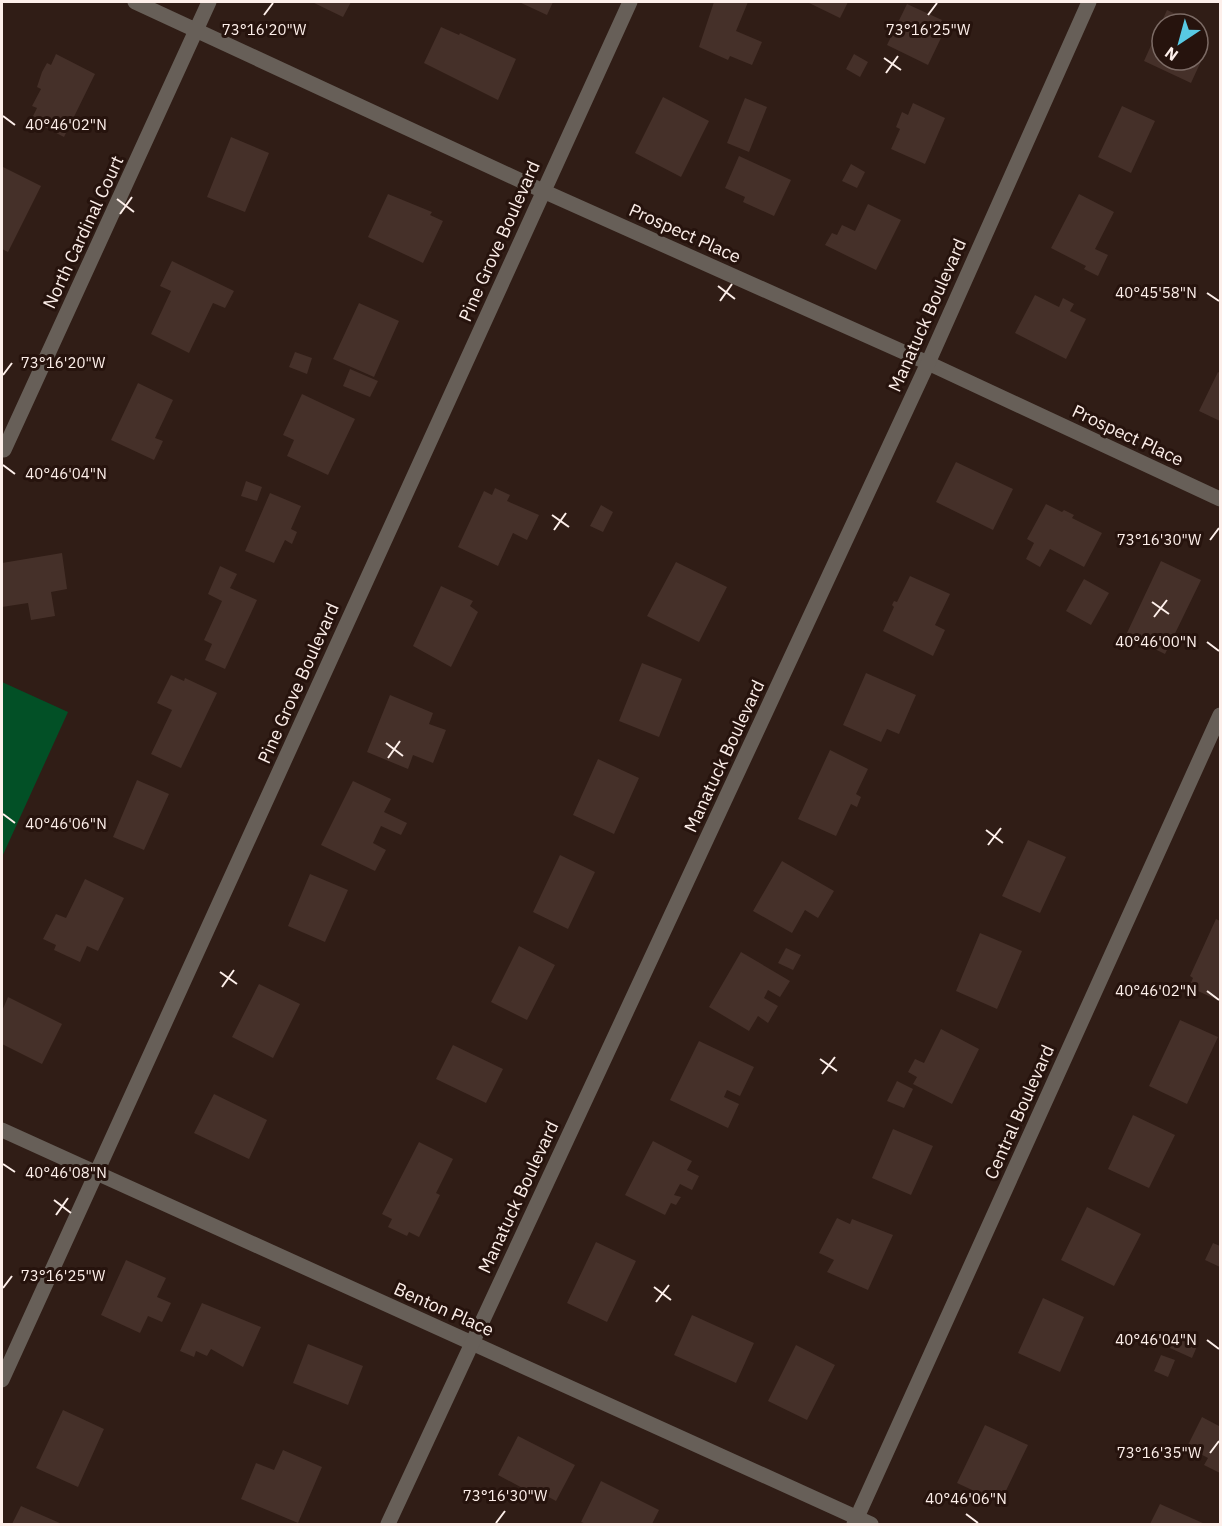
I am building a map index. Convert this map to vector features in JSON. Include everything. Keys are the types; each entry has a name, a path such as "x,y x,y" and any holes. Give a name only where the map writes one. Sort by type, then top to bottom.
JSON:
{"street":[{"name":"Prospect Place","path":"135,2 543,191 928,363 1221,499"},
{"name":"North Cardinal Court","path":"4,450 209,2"},
{"name":"Pine Grove Boulevard","path":"2,1380 630,2"},
{"name":"Manatuck Boulevard","path":"388,1524 928,363 1089,2"},
{"name":"Central Boulevard","path":"860,1522 1221,715"},
{"name":"Benton Place","path":"2,1130 860,1522"}],"green space":[{"path":"2,682 68,712 2,857"}],"building":[{"path":"312,2 351,2 343,17"},
{"path":"519,2 553,2 547,15"},
{"path":"714,2 748,2 736,31 762,42 752,65 730,56 728,60 699,47"},
{"path":"807,2 848,2 840,18"},
{"path":"907,4 942,20 934,35 941,38 928,65 887,45"},
{"path":"441,27 459,35 460,33 516,59 498,100 424,63"},
{"path":"1150,48 1150,64 1144,61"},
{"path":"56,54 95,74 64,137 31,120 37,108 32,106 41,89 37,87 42,72 47,63 51,65"},
{"path":"854,54 868,62 860,77 846,69"},
{"path":"1168,72 1196,72 1191,83"},
{"path":"663,97 709,121 681,177 635,153"},
{"path":"745,98 767,107 749,152 727,143"},
{"path":"913,103 945,118 925,164 891,149 900,129 896,127 902,112 908,115"},
{"path":"1122,106 1155,121 1131,173 1098,157"},
{"path":"231,137 269,153 245,212 207,197"},
{"path":"739,156 791,180 774,216 743,202 745,197 725,188"},
{"path":"851,164 865,172 857,188 842,181"},
{"path":"3,167 41,186 8,252 2,249"},
{"path":"388,194 432,212 430,215 443,221 423,263 368,237"},
{"path":"1079,194 1114,212 1095,249 1108,255 1098,276 1084,269 1086,266 1051,248"},
{"path":"868,204 901,220 876,270 825,245 832,233 837,235 842,225 855,231"},
{"path":"172,261 234,291 225,308 213,303 189,353 151,334 171,291 160,286"},
{"path":"1035,295 1059,307 1063,298 1074,304 1070,311 1086,319 1066,359 1015,333"},
{"path":"359,303 399,321 374,377 333,359"},
{"path":"295,352 312,358 307,374 289,367"},
{"path":"350,369 378,381 370,397 343,386"},
{"path":"1218,372 1220,373 1220,421 1199,411"},
{"path":"138,383 173,400 155,438 163,441 154,460 111,440"},
{"path":"302,394 355,419 328,475 287,456 294,440 283,435"},
{"path":"956,462 1013,489 993,530 936,502"},
{"path":"246,481 262,487 257,501 241,496"},
{"path":"495,488 510,495 507,501 539,515 527,540 513,533 498,566 458,547 484,491 492,495"},
{"path":"270,493 301,506 291,529 297,532 292,544 285,540 274,563 245,551"},
{"path":"1046,504 1074,515 1072,518 1102,533 1084,567 1050,549 1040,567 1026,559 1034,543 1027,539"},
{"path":"601,505 613,512 603,532 590,526"},
{"path":"62,553 67,589 51,592 55,616 31,620 28,603 2,607 2,563"},
{"path":"1161,561 1201,580 1165,654 1126,635"},
{"path":"676,562 727,587 699,642 647,616"},
{"path":"220,566 237,574 230,588 257,600 225,669 205,660 212,644 204,640 222,601 208,594"},
{"path":"910,576 950,594 935,625 945,630 933,656 883,631 894,607 892,605 894,601 897,602"},
{"path":"1084,579 1109,593 1091,625 1066,611"},
{"path":"441,586 473,601 470,606 478,612 451,667 413,646"},
{"path":"642,663 682,679 659,737 619,721"},
{"path":"866,673 916,695 899,734 887,729 881,742 843,725"},
{"path":"171,675 184,681 185,678 217,693 181,768 151,754 172,710 157,703"},
{"path":"390,695 433,713 429,724 446,730 433,763 413,755 408,769 367,752"},
{"path":"830,750 868,769 856,794 861,797 857,807 851,804 836,836 798,819"},
{"path":"598,759 639,778 614,834 573,815"},
{"path":"137,780 169,794 144,850 113,837"},
{"path":"353,781 391,799 384,812 407,823 401,835 381,826 373,843 386,850 375,871 321,845"},
{"path":"1028,840 1066,857 1040,913 1002,896"},
{"path":"560,855 595,872 568,929 533,912"},
{"path":"782,861 834,891 818,918 805,910 792,933 753,911"},
{"path":"310,874 348,890 325,942 288,926"},
{"path":"85,879 124,898 98,951 87,946 80,962 54,950 56,945 43,939 56,914 66,918"},
{"path":"1216,919 1220,921 1220,1001 1189,987 1193,978 1190,976"},
{"path":"980,933 1022,951 997,1009 956,991"},
{"path":"519,946 555,965 527,1020 491,1002"},
{"path":"786,948 801,955 793,970 778,963"},
{"path":"741,952 790,981 780,997 768,990 764,998 778,1006 768,1023 758,1016 749,1031 709,1007"},
{"path":"259,984 300,1004 273,1058 232,1037"},
{"path":"8,997 62,1024 42,1064 2,1044 2,1011"},
{"path":"1180,1020 1218,1037 1187,1104 1149,1086"},
{"path":"941,1029 979,1049 952,1104 913,1084 917,1077 908,1072 915,1059 924,1063"},
{"path":"699,1041 754,1067 740,1096 727,1090 724,1097 739,1104 728,1128 670,1100"},
{"path":"453,1045 503,1069 486,1103 436,1079"},
{"path":"897,1081 913,1089 904,1108 887,1101"},
{"path":"214,1094 267,1120 249,1159 194,1133"},
{"path":"1133,1115 1175,1135 1149,1188 1108,1169"},
{"path":"893,1129 933,1146 911,1195 872,1178"},
{"path":"653,1141 692,1161 687,1170 699,1176 692,1190 680,1184 674,1195 681,1197 676,1205 671,1203 665,1215 625,1195"},
{"path":"419,1142 453,1159 436,1193 440,1195 419,1237 409,1232 407,1236 388,1227 392,1219 382,1214"},
{"path":"1087,1207 1141,1234 1114,1286 1061,1260"},
{"path":"837,1218 850,1224 852,1219 893,1235 868,1290 827,1272 834,1260 819,1253"},
{"path":"596,1242 636,1261 607,1322 567,1303"},
{"path":"1213,1243 1220,1246 1220,1267 1205,1260"},
{"path":"126,1260 166,1278 157,1297 171,1303 162,1322 148,1316 140,1333 101,1315"},
{"path":"1043,1298 1084,1317 1060,1372 1018,1353"},
{"path":"202,1303 261,1327 243,1367 211,1349 207,1356 196,1351 194,1357 180,1351"},
{"path":"692,1315 754,1343 736,1383 674,1355"},
{"path":"1177,1334 1198,1344 1192,1358 1170,1348"},
{"path":"308,1344 363,1366 348,1405 293,1383"},
{"path":"796,1345 835,1365 807,1420 768,1401"},
{"path":"1161,1355 1175,1360 1168,1377 1154,1371"},
{"path":"63,1410 104,1429 78,1487 36,1468"},
{"path":"1202,1417 1219,1426 1220,1422 1220,1473 1204,1465 1208,1458 1187,1447"},
{"path":"985,1425 1028,1445 1000,1503 957,1483"},
{"path":"518,1436 575,1465 556,1501 543,1494 541,1498 498,1475"},
{"path":"283,1450 322,1467 298,1523 241,1499 256,1463 274,1470"},
{"path":"601,1481 659,1510 652,1524 586,1524 581,1522"},
{"path":"1160,1504 1205,1524 1150,1524"},
{"path":"21,1506 62,1524 12,1524"}]}
